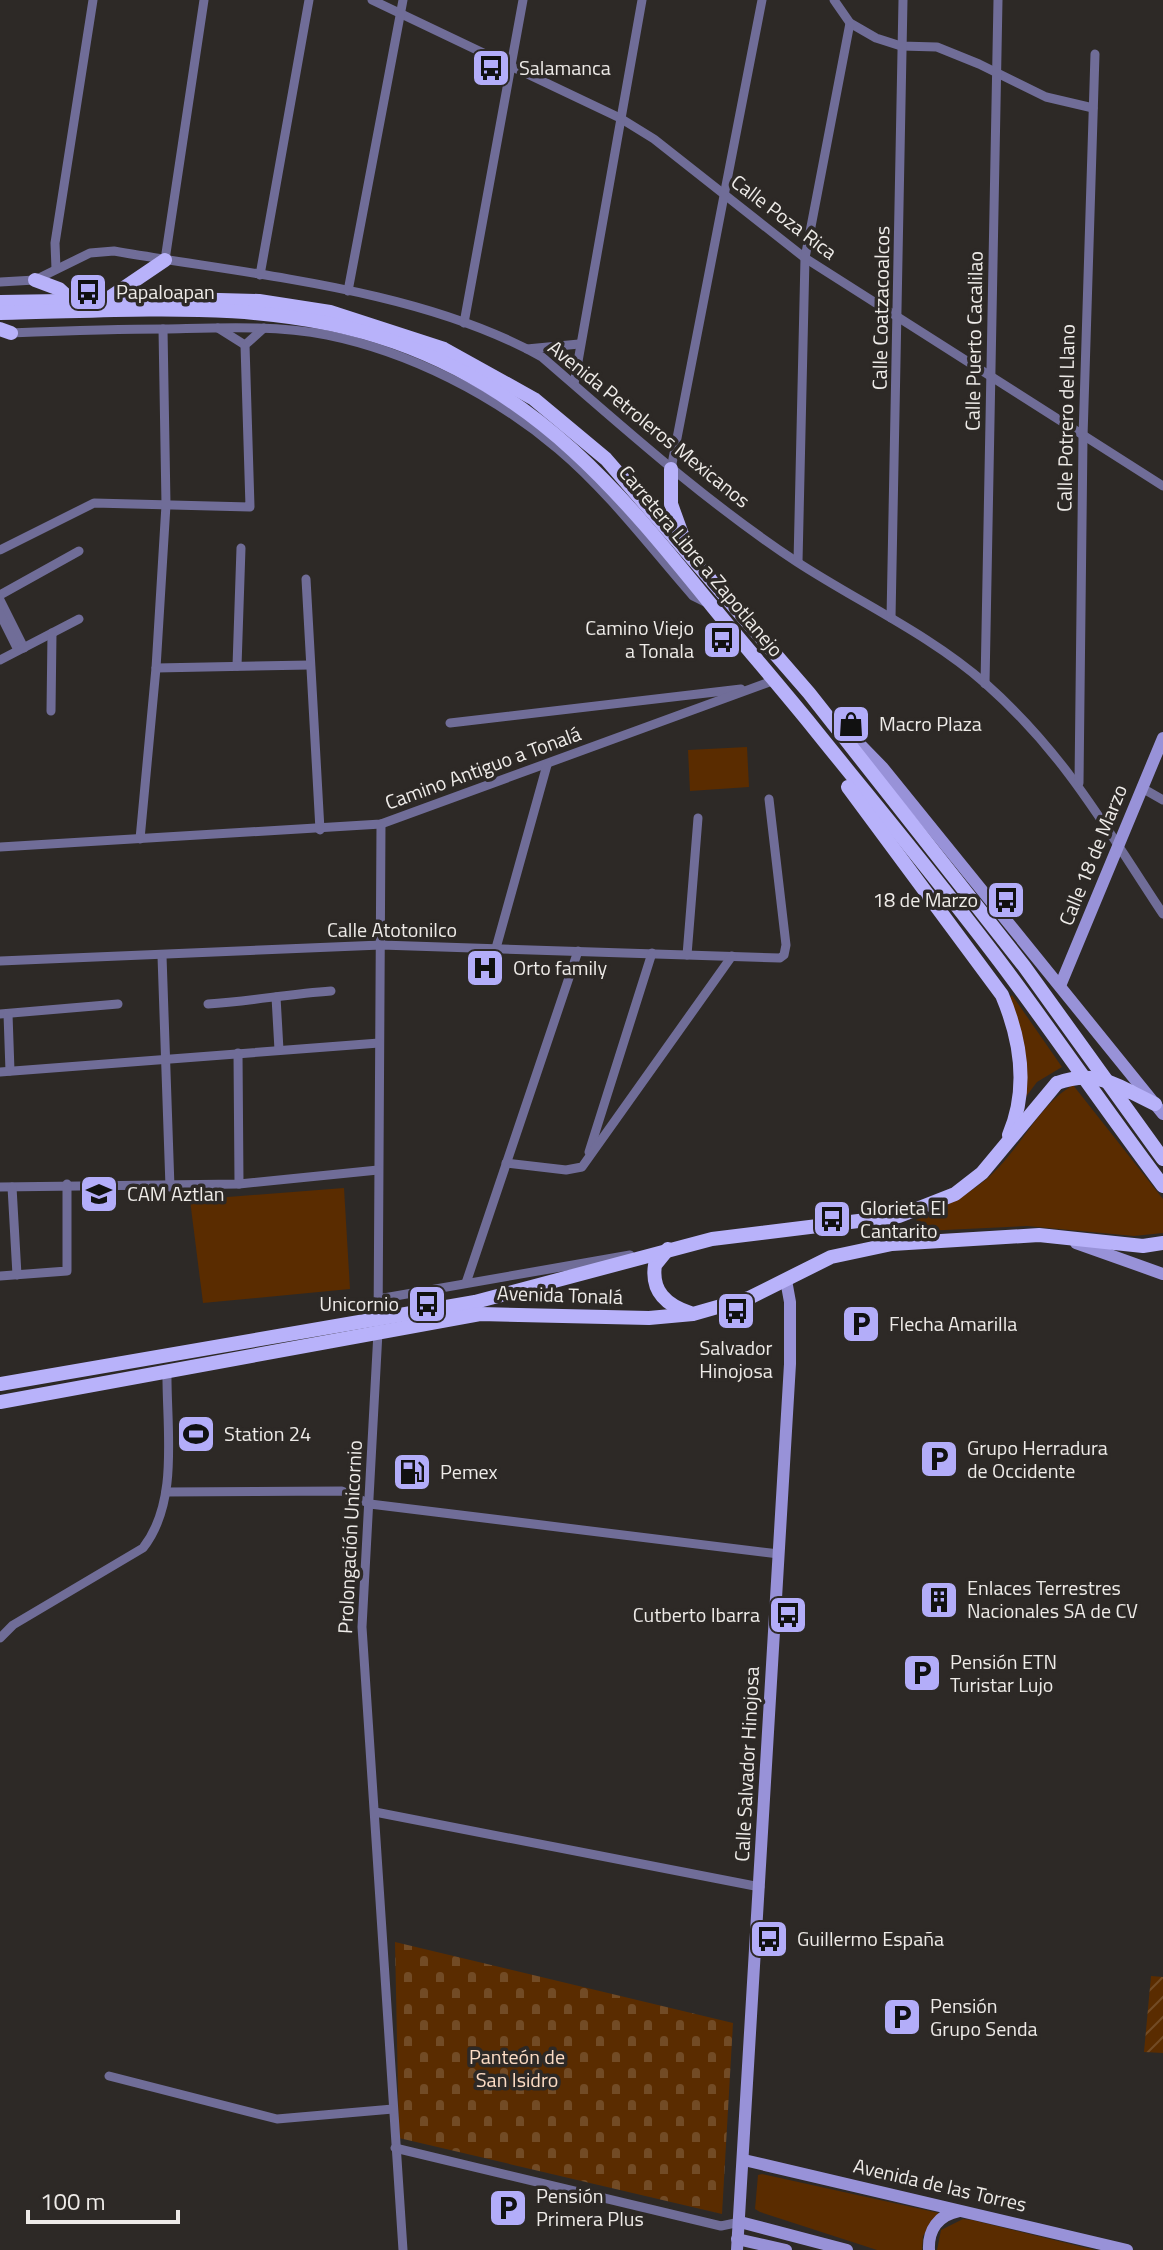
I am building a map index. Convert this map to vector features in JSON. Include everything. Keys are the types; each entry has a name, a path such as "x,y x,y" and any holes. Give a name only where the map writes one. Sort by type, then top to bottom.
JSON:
{"main road":[{"path":"103,306 165,260"},
{"path":"35,280 59,289 71,300"},
{"name":"Carretera Libre a Zapotlanejo","path":"0,302 71,300 103,306 257,314 397,342 488,387 536,416 595,468 676,558 1011,976 1163,1186"},
{"name":"Carretera Libre a Zapotlanejo","path":"0,313 259,301 349,316 444,349 534,399 606,459 809,693 1024,966 1163,1159"},
{"path":"671,469 671,504 688,551"},
{"path":"778,685 795,716 1002,995 1015,1025 1021,1057 1017,1109 1002,1150"},
{"name":"Avenida Tonalá","path":"0,1402 378,1325 712,1239 899,1216 955,1194 982,1173 1057,1083 1075,1076 1094,1077 1131,1092 1159,1109"},
{"name":"Avenida Tonalá","path":"0,1384 378,1325 499,1312 649,1318 693,1314 749,1298 831,1257 892,1244 1039,1235 1143,1246 1163,1243"},
{"path":"661,1251 655,1265 655,1286 667,1302 693,1314"}],"street":[{"path":"0,282 35,280 56,269 55,243 93,0"},
{"path":"165,260 204,0"},
{"path":"260,275 309,0"},
{"name":"Calle Poza Rica","path":"372,0 620,118 654,139 805,258 1163,486"},
{"path":"348,291 403,0"},
{"path":"464,323 523,0"},
{"path":"574,384 642,0"},
{"path":"671,469 762,0"},
{"path":"834,0 850,23 901,46 937,47 1046,97 1093,108"},
{"name":"Calle Coatzacoalcos","path":"891,618 903,0"},
{"name":"Calle Puerto Cacalilao","path":"985,684 998,0"},
{"path":"798,562 805,258 850,23"},
{"name":"Calle Potrero del Llano","path":"1079,783 1083,437 1095,54"},
{"name":"Avenida Petroleros Mexicanos","path":"56,269 90,253 114,251 260,275 348,291 464,323 527,349 574,384 671,469 798,562 891,618 985,684 1050,747 1079,783 1163,914"},
{"path":"98,329 103,306"},
{"path":"4,332 215,327 326,329"},
{"path":"215,327 245,345"},
{"path":"0,550 94,503 250,507 245,345 264,328"},
{"path":"140,839 156,668 166,505 163,329"},
{"path":"527,349 579,344"},
{"path":"237,666 241,548"},
{"path":"21,649 0,597 79,551"},
{"path":"306,579 320,830"},
{"path":"0,614 21,649"},
{"path":"0,660 79,619"},
{"path":"51,711 52,633"},
{"path":"156,668 310,665"},
{"name":"Camino Antiguo a Tonalá","path":"0,847 381,824 755,687 778,685"},
{"path":"450,723 755,687"},
{"name":"Carretera Libre a Zapotlanejo","path":"809,693 883,768 1159,1109"},
{"name":"Calle 18 de Marzo","path":"1060,986 1163,738"},
{"path":"496,948 547,765"},
{"path":"1142,788 1163,800"},
{"name":"Calle Atotonilco","path":"0,961 381,945 687,955 784,955 786,945 769,799"},
{"path":"687,955 698,818"},
{"name":"Prolongación Unicornio","path":"381,824 378,1325 362,1627 403,2250"},
{"path":"466,1283 578,951"},
{"path":"586,1163 652,953"},
{"path":"162,956 170,1187"},
{"path":"506,1163 572,1170 586,1163 732,956"},
{"path":"208,1004 331,991"},
{"path":"276,997 279,1050"},
{"path":"118,1004 4,1014 5,1072 379,1043"},
{"path":"238,1053 239,1184"},
{"path":"0,1187 239,1184 378,1170"},
{"path":"0,1276 67,1271 67,1184"},
{"path":"12,1187 17,1275"},
{"path":"1065,1239 1163,1274"},
{"path":"378,1299 661,1251"},
{"name":"Calle Salvador Hinojosa","path":"737,2244 790,1364 790,1302 786,1280"},
{"path":"0,1638 13,1625 143,1548 155,1533 166,1492 167,1370"},
{"path":"166,1492 342,1491 370,1504 779,1554"},
{"path":"375,1812 760,1887"},
{"path":"109,2076 277,2119 393,2109"},
{"path":"395,2148 721,2226 740,2222 847,2250"},
{"name":"Avenida de las Torres","path":"744,2160 1127,2250"},
{"path":"929,2250 930,2234 936,2223 947,2214 966,2211"},
{"path":"721,2226 737,2244 786,2250"}],"green space":[{"path":"747,747 749,787 690,791 688,750"},
{"path":"1012,995 1062,1067 1037,1082 1025,1098 1023,1047 1009,998"},
{"path":"1073,1085 1163,1199 1163,1233 1134,1236 1027,1226 924,1231 916,1220 981,1184 1008,1157 1052,1102"},
{"path":"344,1188 350,1289 203,1303 190,1200"},
{"name":"Panteón de San Isidro","path":"395,1942 733,2023 722,2214 399,2138"},
{"path":"1151,1976 1163,1977 1163,2053 1144,2052"},
{"path":"758,2175 939,2213 923,2236 922,2250 877,2250 755,2209"},
{"path":"963,2219 1095,2250 937,2250 941,2230"}],"place":[{"name":"Salamanca","path":"491,68"},
{"name":"Papaloapan","path":"88,292"},
{"name":"Camino Viejo a Tonala","path":"722,640"},
{"name":"Macro Plaza","path":"851,724"},
{"name":"18 de Marzo","path":"1006,900"},
{"name":"Orto family","path":"485,968"},
{"name":"CAM Aztlan","path":"99,1194"},
{"name":"Glorieta El Cantarito","path":"832,1219"},
{"name":"Unicornio","path":"427,1304"},
{"name":"Salvador Hinojosa","path":"736,1311"},
{"name":"Flecha Amarilla","path":"861,1324"},
{"name":"Station 24","path":"196,1434"},
{"name":"Grupo Herradura de Occidente","path":"939,1459"},
{"name":"Pemex","path":"412,1472"},
{"name":"Enlaces Terrestres Nacionales SA de CV","path":"939,1600"},
{"name":"Cutberto Ibarra","path":"788,1615"},
{"name":"Pensión ETN Turistar Lujo","path":"922,1673"},
{"name":"Guillermo España","path":"769,1939"},
{"name":"Pensión Grupo Senda","path":"902,2017"},
{"name":"Pensión Primera Plus","path":"508,2208"}]}
